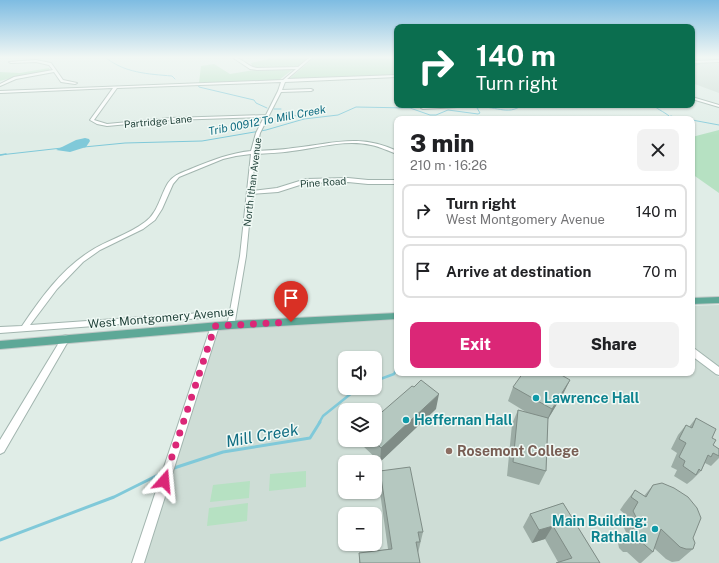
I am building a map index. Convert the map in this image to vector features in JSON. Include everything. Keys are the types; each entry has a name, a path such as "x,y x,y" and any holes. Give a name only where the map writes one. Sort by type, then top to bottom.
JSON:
{"main road":[{"path":"695,301 719,300"},
{"name":"West Montgomery Avenue","path":"0,345 215,326 394,316"}],"street":[{"path":"0,92 220,83"},
{"name":"North Ithan Avenue","path":"231,325 250,194 253,154 259,131 280,91 282,83"},
{"name":"Partridge Lane","path":"116,87 92,120 98,123 123,124 171,119 266,116"},
{"path":"280,91 311,90"},
{"path":"695,99 719,106"},
{"path":"24,328 53,287 75,265 98,249 143,226 153,219 162,206 174,178 227,156 297,149 334,142 348,141 373,144 394,152"},
{"name":"Pine Road","path":"250,194 278,190 306,181 348,180 394,182"},
{"name":"West Montgomery Avenue","path":"0,330 233,313"},
{"path":"138,563 215,326"},
{"path":"0,449 66,338"},
{"path":"695,353 719,372"}],"shaded area":[{"path":"695,83 719,83 719,93 695,84"},
{"path":"719,305 719,368 695,349 695,306"},
{"name":"Rosemont College","path":"394,320 394,376 695,376 695,357 719,377 719,563 144,563 218,329"}],"green space":[{"path":"719,130 719,193 695,176 695,136"},
{"path":"306,471 306,487 269,491 270,474"},
{"path":"250,481 249,498 210,502 213,485"},
{"path":"248,503 247,521 207,526 209,508"}],"water":[{"path":"85,138 89,139 90,141 86,147 70,152 56,150 76,140"}],"building":[{"path":"521,376 563,376 570,380 552,409 513,387"},
{"path":"421,380 439,394 381,448 382,412 412,386 414,387"},
{"path":"518,410 548,418 546,471 513,462"},
{"path":"696,418 716,429 712,438 716,440 713,445 719,449 719,456 713,453 711,457 708,455 701,471 699,469 696,475 683,466 685,461 679,457 686,443 679,439 686,425 692,428"},
{"path":"410,467 423,532 418,532 420,542 416,542 420,563 360,563 359,553 392,549 382,484 382,471"},
{"path":"662,483 674,488 688,497 697,508 701,518 693,538 695,543 693,549 680,547 661,529 653,552 639,540 634,540 630,536 630,531 633,529 637,519 633,511 638,502 631,497 635,490 646,497 653,485"},
{"path":"563,503 600,563 556,563 572,558 553,526 539,530 530,514"}],"waterway":[{"path":"198,85 199,87 254,100 256,103 267,108"},
{"name":"Trib 00912 To Mill Creek","path":"84,147 125,143 202,141 266,130 304,119 338,115 356,107 394,108"},
{"name":"Trib 00912 To Mill Creek","path":"410,108 430,115 436,115 448,110 478,114 480,113 477,108"},
{"name":"Trib 00912 To Mill Creek","path":"489,108 506,110 517,108"},
{"name":"Mill Creek","path":"657,108 669,116"},
{"path":"274,109 281,109"},
{"path":"287,112 303,119"},
{"path":"695,121 719,125"},
{"name":"Trib 00912 To Mill Creek","path":"6,154 0,155 62,148"},
{"name":"Mill Creek","path":"382,378 394,374"},
{"name":"Mill Creek","path":"319,423 323,416 349,395"},
{"name":"Mill Creek","path":"174,468 223,452 310,438 320,422"},
{"name":"Mill Creek","path":"0,540 114,497 160,474"}],"place":[{"name":"Lawrence Hall","path":"536,398"},
{"name":"Heffernan Hall","path":"406,420"},
{"name":"Rosemont College","path":"449,451"},
{"name":"Main Building: Rathalla","path":"655,529"}],"route":[{"path":"164,481 215,326 291,322"}]}
